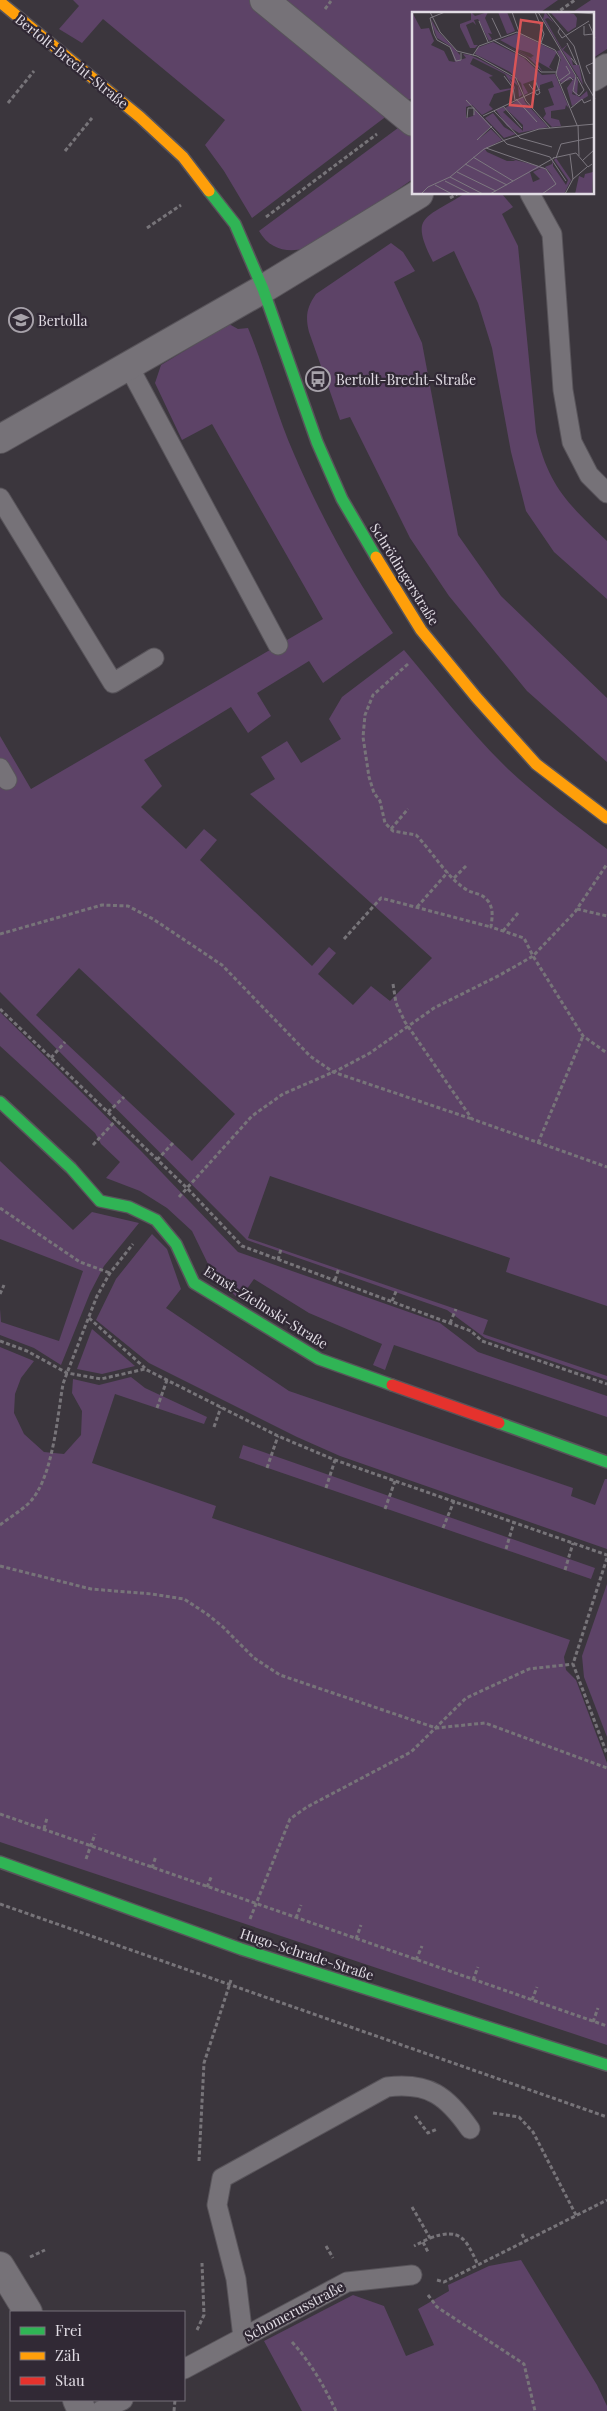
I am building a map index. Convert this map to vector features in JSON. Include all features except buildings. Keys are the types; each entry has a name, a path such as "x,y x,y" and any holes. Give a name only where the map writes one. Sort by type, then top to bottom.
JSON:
{"street":[{"path":"264,0 409,118"},
{"name":"Bertolt-Brecht-Straße","path":"0,2 140,117 183,157 235,224 263,288"},
{"path":"594,76 607,68"},
{"path":"0,439 263,288 417,195"},
{"name":"Schrödingerstraße","path":"263,288 317,442 342,498 369,548 421,630 476,697 536,764 607,818"},
{"name":"Ernst-Zielinski-Straße","path":"0,1102 71,1168 100,1201 130,1208 156,1220 176,1244 194,1283 319,1358 607,1462"},
{"name":"Hugo-Schrade-Straße","path":"0,1862 241,1949 607,2065"},
{"path":"0,2266 27,2311"}],"lane":[{"path":"531,195 552,234 564,390 572,442 589,475 607,493"},
{"path":"128,365 278,645"},
{"path":"0,498 113,683 154,658"},
{"path":"243,2337 236,2279 217,2205 222,2178 387,2087 408,2084 430,2089 456,2108 466,2123"},
{"name":"Schomerusstraße","path":"185,2368 347,2282 412,2275"},
{"path":"100,2411 120,2401"}],"path":[{"path":"558,12 575,0"},
{"path":"8,103 37,68"},
{"path":"66,151 94,115"},
{"path":"263,219 409,118"},
{"path":"147,228 183,204"},
{"path":"410,662 373,695 364,715 363,737 369,777 374,793 380,801 385,823 391,829 416,835 448,872 467,890 479,894 488,901 493,912 490,927"},
{"path":"391,829 408,810"},
{"path":"180,1196 252,1116 283,1094 370,1053 434,1008 533,956 577,909 607,864"},
{"path":"454,878 467,865"},
{"path":"417,907 448,872"},
{"path":"344,939 381,898 524,938 533,956 583,1036 607,1053"},
{"path":"0,934 102,905 128,906 153,919 222,965 310,1056 333,1072 607,1167"},
{"path":"577,909 607,916"},
{"path":"504,931 518,913"},
{"path":"393,984 396,1003 408,1027 472,1119"},
{"path":"0,1009 187,1188 242,1246 471,1330 482,1341 607,1384"},
{"path":"538,1143 583,1036"},
{"path":"51,1058 65,1042"},
{"path":"108,1112 124,1097"},
{"path":"157,1160 173,1143"},
{"path":"0,1208 80,1262 110,1273"},
{"path":"0,1525 29,1503 43,1479 51,1459 63,1384 67,1373 89,1318 110,1273 134,1242"},
{"path":"278,1260 281,1249"},
{"path":"335,1280 339,1268"},
{"path":"0,1294 4,1284"},
{"path":"392,1301 397,1288"},
{"path":"450,1323 456,1309"},
{"path":"89,1318 145,1369 278,1436 335,1460 574,1543 607,1557 573,1664 607,1754"},
{"path":"0,1341 27,1351 67,1373 100,1379 145,1369"},
{"path":"507,1349 509,1343"},
{"path":"565,1370 568,1363"},
{"path":"157,1408 167,1380"},
{"path":"214,1427 221,1407"},
{"path":"266,1468 278,1436"},
{"path":"326,1488 335,1460"},
{"path":"385,1508 395,1480"},
{"path":"443,1528 454,1501"},
{"path":"506,1550 514,1522"},
{"path":"565,1570 574,1543"},
{"path":"0,1566 91,1589 152,1594 184,1600 218,1622 254,1658 280,1675 436,1728 485,1723 607,1768"},
{"path":"199,2166 204,2063 255,1904 290,1819 411,1752 466,1698 529,1669 573,1664"},
{"path":"0,1814 607,2026"},
{"path":"44,1829 48,1818"},
{"path":"152,1868 156,1856"},
{"path":"207,1887 212,1875"},
{"path":"0,1904 229,1986 607,2117"},
{"path":"296,1918 301,1905"},
{"path":"356,1939 361,1925"},
{"path":"416,1960 422,1946"},
{"path":"474,1980 478,1967"},
{"path":"532,2000 537,1987"},
{"path":"593,2022 598,2008"},
{"path":"409,2111 428,2133 466,2123 476,2110 519,2117 533,2132 577,2217"},
{"path":"412,2275 444,2282 577,2217 607,2200"},
{"path":"430,2238 443,2234 458,2235 466,2240 478,2265"},
{"path":"522,2234 526,2242"},
{"path":"194,2338 204,2315 202,2260"},
{"path":"412,2275 437,2307 524,2364 535,2411"},
{"path":"270,2323 290,2340 305,2357 322,2383 336,2411"}],"shaded area":[{"path":"73,0 249,0 349,80 388,115 252,218 224,171 205,145 225,120 103,19 82,43 59,29 79,6"},
{"path":"277,0 558,0 541,12 412,12 412,98 406,102"},
{"path":"591,0 607,0 607,49 594,57 594,12 573,12"},
{"path":"402,125 412,135 412,180 317,245 309,248 285,250 270,244 259,231"},
{"path":"462,195 503,195 513,207 502,214 518,246 536,432 541,451 554,481 571,505 607,541 607,599 554,552 526,511 511,452 492,348 478,303 454,251 433,262 422,235 422,226 431,214"},
{"path":"391,243 403,252 415,271 394,282 422,343 458,535 501,596 607,698 607,762 527,691 449,596 410,538 350,417 340,420 309,332 307,316 309,308 316,294"},
{"path":"229,324 238,329 248,328 288,438 315,501 352,568 393,633 323,683 309,661 257,693 271,716 248,733 231,707 144,760 162,786 141,807 186,849 204,829 217,840 200,860 312,966 329,947 336,953 318,974 353,1005 371,986 390,1001 432,958 250,794 275,779 261,757 287,741 301,763 341,739 329,719 342,697 404,650 467,726 508,769 607,849 607,1306 506,1272 510,1258 270,1176 248,1238 488,1320 483,1334 607,1376 607,1380 485,1338 447,1310 247,1240 0,992 0,736 31,789 323,619 212,424 182,440 155,383 161,365","holes":["79,968 235,1114 192,1161 36,1015"]},
{"path":"0,1012 142,1152 238,1252 440,1323 478,1352 607,1396 607,1417 394,1345 385,1370 373,1365 382,1344 309,1313 254,1279 239,1300 209,1266 192,1231 167,1208 140,1191 106,1178 120,1162 101,1144 95,1133 0,1046"},
{"path":"0,1161 73,1230 92,1212 139,1223 104,1266 90,1293 61,1365 34,1348 0,1335 0,1309 1,1322 59,1341 83,1271 0,1239"},
{"path":"152,1234 167,1249 181,1289 166,1308 289,1391 573,1488 571,1496 595,1505 605,1479 607,1479 607,1549 340,1456 297,1437 149,1363 96,1320 116,1279"},
{"path":"92,1329 135,1366 102,1374 77,1369"},
{"path":"0,1347 34,1361 21,1378 15,1394 14,1413 24,1434 44,1452 64,1454 81,1435 82,1411 72,1393 73,1379 99,1385 131,1377 145,1388 207,1417 204,1424 115,1394 92,1463 216,1506 212,1518 570,1640 564,1657 566,1670 576,1680 607,1763 607,2045 0,1842"},
{"path":"243,1445 595,1568 591,1579 239,1458"},
{"path":"607,1584 607,1737 584,1677 582,1656"},
{"path":"521,2260 597,2385 607,2406 607,2411 302,2411 264,2341 353,2295 384,2306 406,2356 434,2345 418,2309 449,2291 448,2285 489,2266"}],"traffic: fast":[{"path":"209,191 235,224 263,289 317,442 342,499 376,557"},
{"path":"0,1102 71,1168 100,1201 129,1207 156,1220 176,1244 194,1283 319,1359 392,1385"},
{"path":"499,1423 607,1462"},
{"path":"0,1862 241,1949 607,2065"}],"traffic: slow":[{"path":"0,2 140,117 183,157 209,191"},
{"path":"376,557 421,630 476,697 536,764 607,818"}],"traffic: jam":[{"path":"392,1385 499,1423"}],"place":[{"name":"Bertolla","path":"21,320"},
{"name":"Bertolt-Brecht-Straße","path":"318,379"}]}
